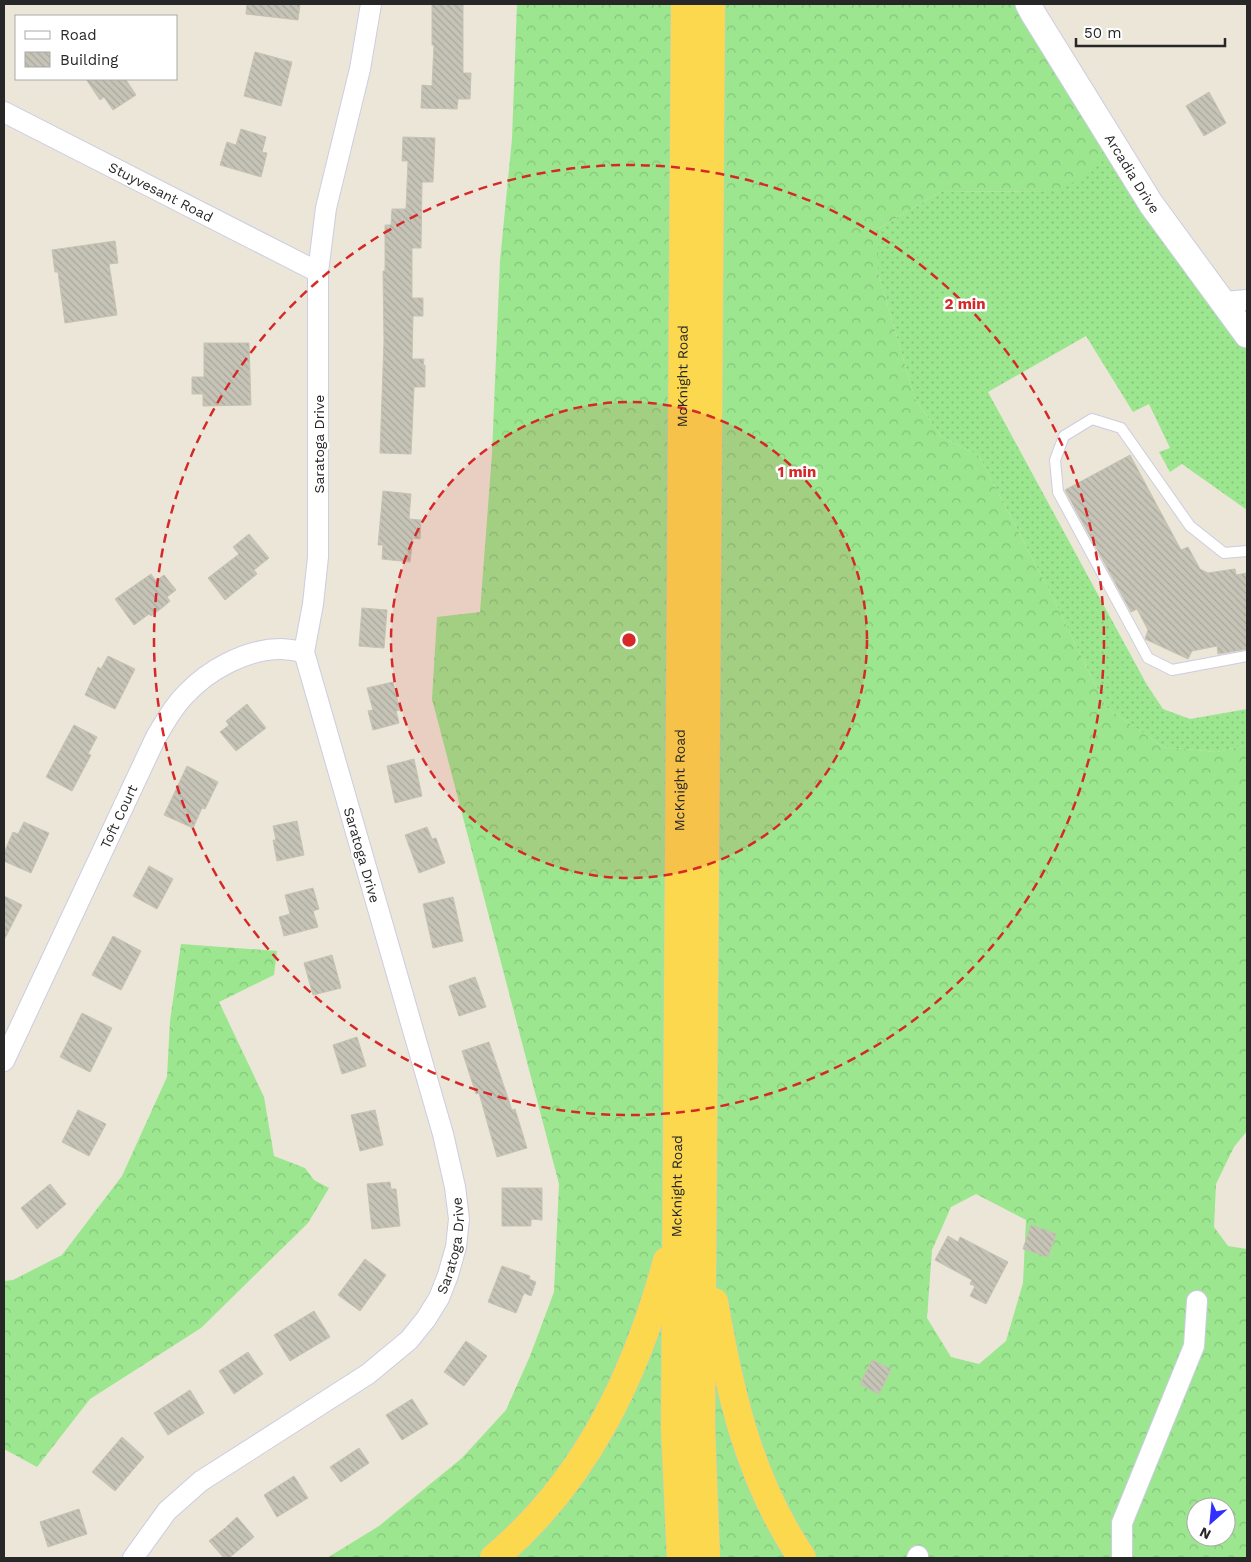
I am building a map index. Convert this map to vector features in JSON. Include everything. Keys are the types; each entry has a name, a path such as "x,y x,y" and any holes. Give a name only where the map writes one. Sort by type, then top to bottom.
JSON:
{"highway":[{"name":"McKnight Road","path":"685,4 689,1225 701,1428 706,1558"},
{"name":"McKnight Road","path":"681,1558 675,1428 689,1225 710,4"},
{"path":"494,1558 549,1503 586,1454 602,1428 632,1364 659,1290 689,1225"},
{"path":"689,1225 740,1425 762,1486 776,1515 802,1558"}],"street":[{"name":"Saratoga Drive","path":"133,1558 167,1511 201,1481 368,1374 409,1340 426,1319 439,1298 456,1247 459,1218 455,1187 443,1134 304,652 313,604 318,557 318,272 326,208 360,69 371,4"},
{"name":"Arcadia Drive","path":"1028,4 1151,204 1236,301 1247,335"},
{"name":"Stuyvesant Road","path":"4,112 318,272"},
{"name":"Toft Court","path":"4,1061 156,736 170,713 184,695 201,680 222,666 258,652 280,649 304,652"},
{"path":"1122,1558 1122,1523 1194,1346 1197,1301"}],"lane":[{"path":"1247,551 1224,553 1190,526 1121,428 1092,419 1064,436 1055,460 1058,492 1148,658 1172,670 1247,656"}],"green space":[{"path":"517,4 685,4 681,1558 327,1558 379,1526 462,1458 506,1410 530,1356 554,1292 559,1184 432,699 437,617 480,612 492,454 500,261 512,139"},
{"path":"711,4 1028,4 1110,140 1088,175 1056,191 940,192 878,229 878,272 915,399 941,436 979,456 1052,596 1106,707 1163,747 1217,752 1247,745 1247,1131 1234,1147 1216,1184 1214,1227 1228,1246 1247,1249 1247,1558 706,1558","holes":["976,1194 1026,1220 1023,1283 1006,1341 979,1364 951,1357 927,1318 932,1250 951,1207"]},
{"path":"1110,140 1247,335 1247,510 1182,464 1170,472 1159,452 1170,448 1149,404 1133,412 1086,336 988,392 1147,685 1163,709 1190,719 1247,709 1247,745 1217,752 1163,747 1106,707 1052,596 979,456 941,436 915,399 878,272 878,229 940,192 1056,191"},
{"path":"181,944 277,951 274,975 219,1002 264,1097 274,1156 305,1168 314,1180 329,1188 308,1223 201,1328 90,1399 37,1467 4,1449 4,1281 13,1280 62,1255 122,1176 167,1077 170,1021"}],"building":[{"path":"247,4 300,4 298,20 246,14"},
{"path":"432,4 463,4 463,73 471,73 470,99 458,99 457,109 421,108 422,85 432,86 434,45 432,45"},
{"path":"255,52 292,62 281,106 244,96"},
{"path":"87,80 126,80 136,95 113,110 104,97 100,100"},
{"path":"1209,92 1226,123 1204,136 1186,106"},
{"path":"241,129 266,137 262,152 267,153 261,177 220,165 227,142 236,145"},
{"path":"403,137 435,138 433,182 422,182 421,248 412,248 412,298 423,298 423,316 413,316 412,359 424,359 425,387 414,387 411,454 380,453 384,341 383,271 385,271 385,225 391,225 392,209 406,209 408,161 402,161"},
{"path":"115,241 118,263 109,264 117,315 65,323 58,272 55,272 52,250"},
{"path":"204,343 249,343 251,405 203,406 203,394 192,394 192,377 204,377"},
{"path":"1130,455 1181,550 1188,547 1200,569 1208,573 1235,569 1236,575 1247,573 1247,649 1218,654 1217,646 1192,651 1188,659 1145,639 1148,630 1137,609 1131,612 1065,490"},
{"path":"383,491 411,494 409,519 421,520 420,539 413,538 410,562 382,559 383,545 378,545"},
{"path":"249,534 269,558 254,570 257,574 225,600 208,578 239,554 233,547"},
{"path":"151,574 156,581 164,575 176,590 167,597 170,601 162,608 151,616 149,614 134,625 115,599"},
{"path":"362,608 387,610 384,648 359,646"},
{"path":"108,656 135,669 115,709 85,695 98,667 101,669"},
{"path":"393,682 400,710 396,711 399,723 373,730 368,711 373,710 367,688"},
{"path":"247,704 266,728 236,751 220,732 229,725 226,721"},
{"path":"74,725 97,737 88,754 91,755 72,791 46,777"},
{"path":"414,759 422,796 395,803 387,766"},
{"path":"187,766 218,782 205,809 202,808 193,828 164,815"},
{"path":"297,821 304,855 277,861 273,840 276,840 273,826"},
{"path":"24,822 49,833 31,873 4,861 4,853 13,832 18,834"},
{"path":"427,827 432,839 436,838 445,863 419,873 405,835"},
{"path":"149,866 173,879 157,909 133,896"},
{"path":"313,888 319,909 313,911 318,927 284,936 279,917 290,914 285,895"},
{"path":"4,896 22,905 4,940"},
{"path":"453,897 463,941 433,948 423,904"},
{"path":"113,936 141,951 121,990 92,975"},
{"path":"332,955 341,988 313,995 304,963"},
{"path":"475,977 486,1007 459,1016 449,986"},
{"path":"82,1013 112,1028 90,1072 60,1057"},
{"path":"357,1037 366,1066 342,1074 333,1045"},
{"path":"489,1042 512,1110 515,1109 527,1148 497,1157 479,1093 476,1094 462,1051"},
{"path":"78,1110 106,1124 89,1156 62,1142"},
{"path":"375,1110 383,1145 360,1151 351,1115"},
{"path":"390,1182 391,1189 396,1189 400,1226 372,1229 367,1184"},
{"path":"50,1184 66,1204 37,1229 21,1208"},
{"path":"502,1188 542,1188 542,1220 531,1219 531,1226 502,1226"},
{"path":"1031,1225 1056,1234 1048,1257 1023,1249"},
{"path":"948,1236 958,1242 960,1237 1008,1262 986,1304 970,1296 975,1286 970,1284 972,1280 935,1260"},
{"path":"365,1259 386,1275 360,1311 338,1295"},
{"path":"502,1266 530,1276 529,1279 536,1282 531,1296 524,1293 516,1313 488,1302"},
{"path":"314,1311 330,1337 290,1361 274,1335"},
{"path":"466,1341 487,1356 464,1386 444,1372"},
{"path":"248,1352 263,1374 234,1394 219,1371"},
{"path":"872,1360 891,1369 879,1394 860,1384"},
{"path":"190,1390 204,1413 168,1435 154,1413"},
{"path":"412,1399 428,1424 402,1440 386,1415"},
{"path":"122,1437 144,1457 115,1491 92,1472"},
{"path":"359,1448 369,1463 341,1482 330,1467"},
{"path":"294,1476 308,1498 277,1517 264,1495"},
{"path":"79,1509 87,1534 48,1547 40,1522"},
{"path":"237,1517 254,1537 229,1558 224,1558 209,1541 225,1528 228,1530 226,1527"}]}
